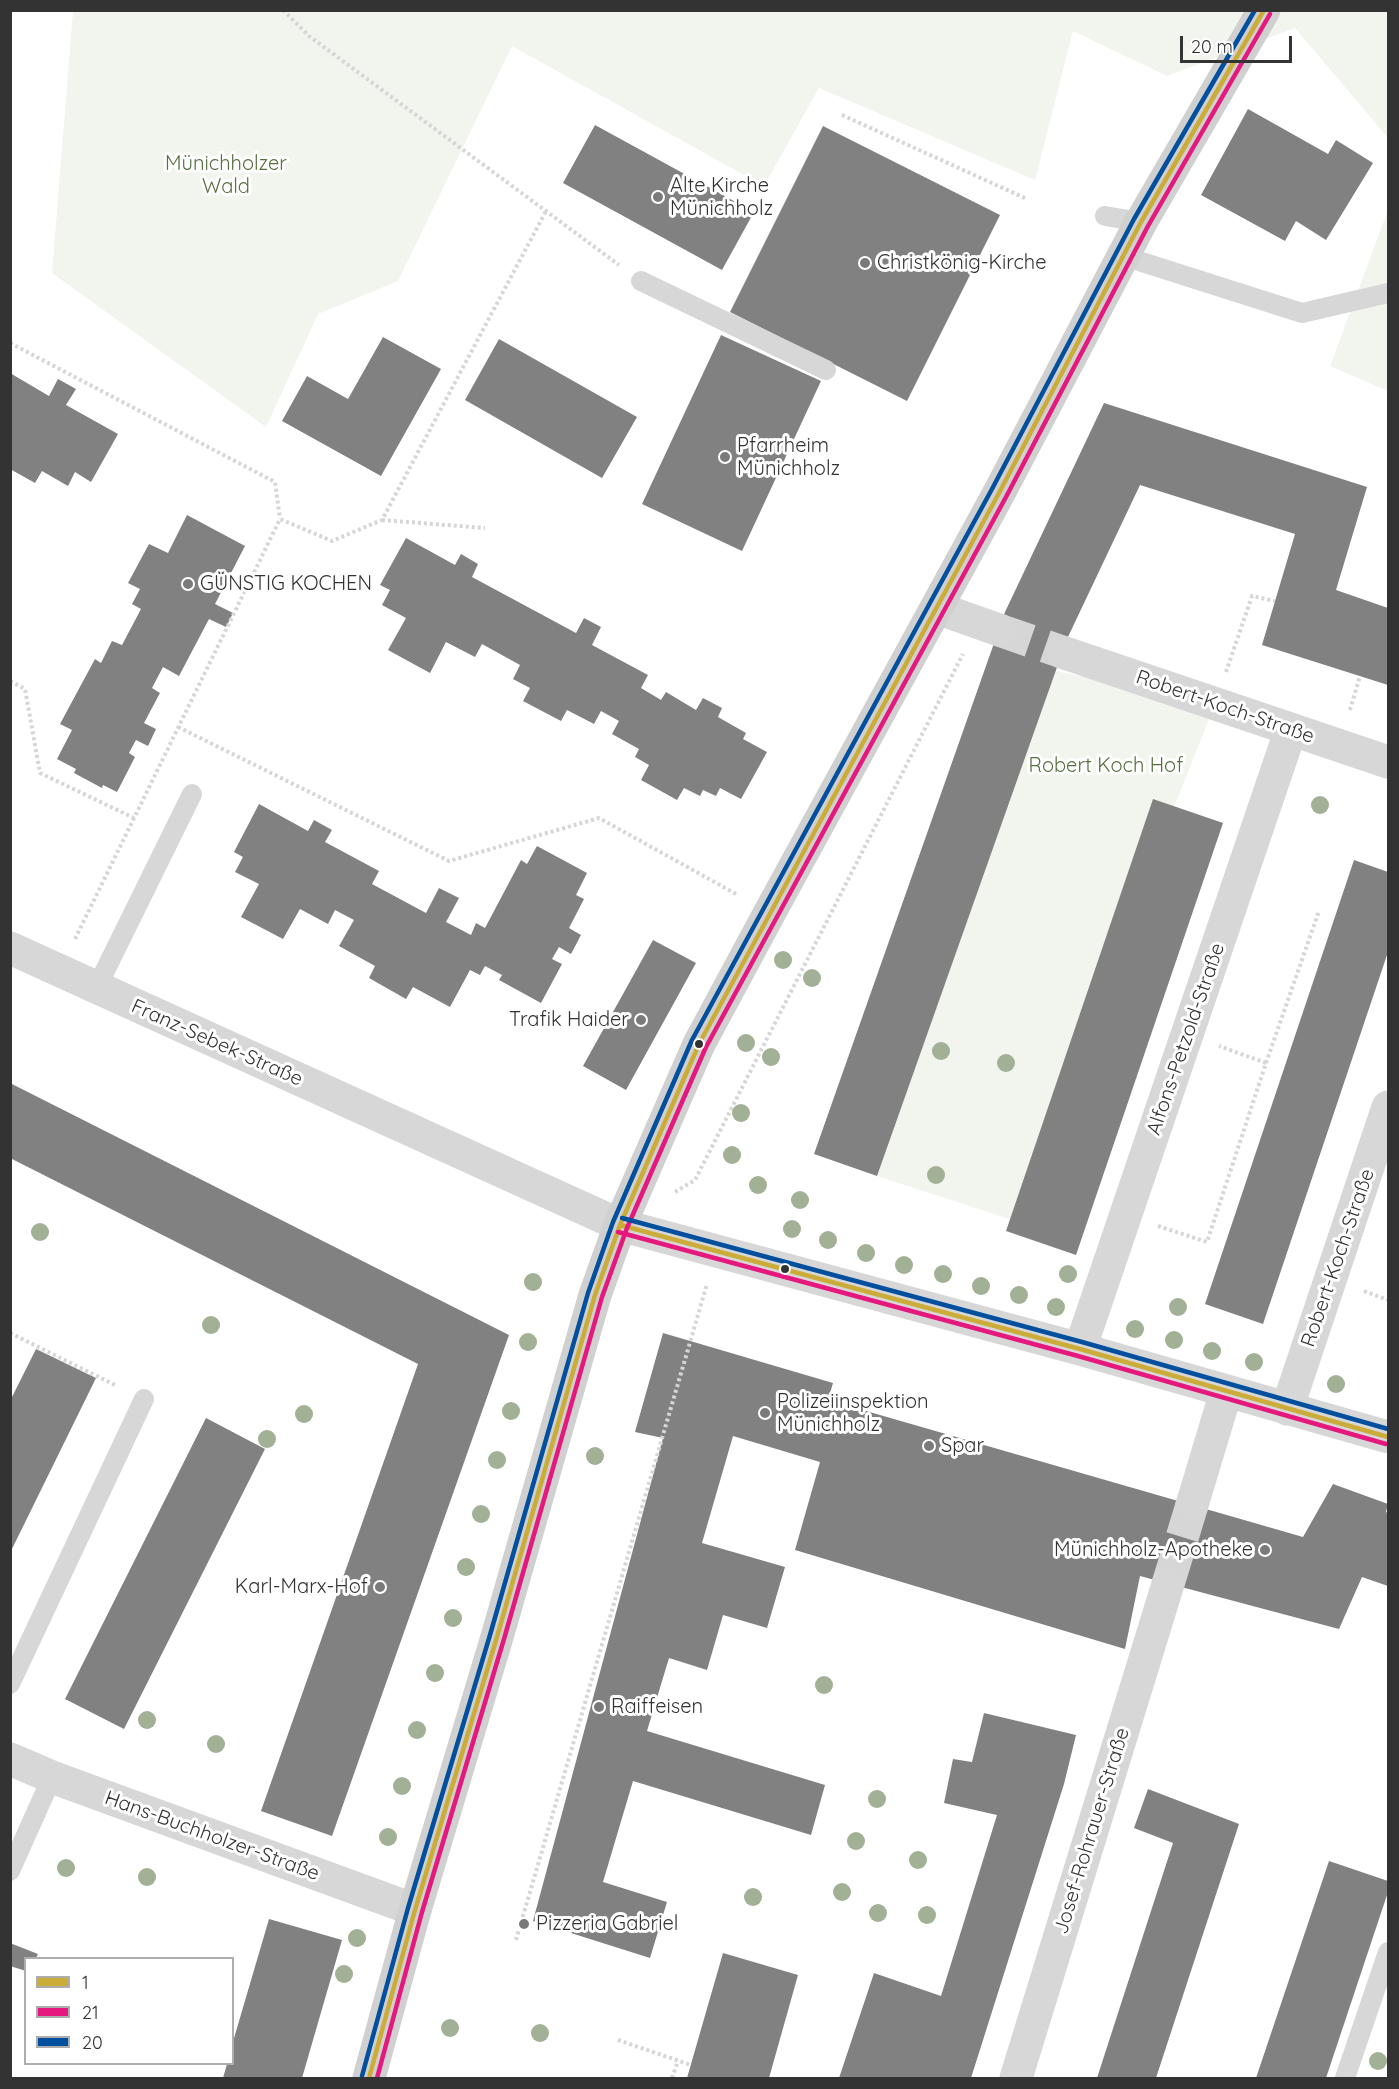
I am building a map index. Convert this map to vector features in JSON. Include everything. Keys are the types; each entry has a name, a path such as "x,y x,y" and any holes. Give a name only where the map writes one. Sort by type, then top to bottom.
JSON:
{"street":[{"path":"369,2079 415,1910 497,1637 595,1295 620,1225 699,1044 937,608 1141,222 1264,10"},
{"path":"937,608 999,630"},
{"name":"Robert-Koch-Straße","path":"1062,652 1389,762"},
{"name":"Alfons-Petzold-Straße","path":"1080,1349 1291,729"},
{"name":"Franz-Sebek-Straße","path":"10,948 620,1225 1080,1349 1389,1437"},
{"name":"Robert-Koch-Straße","path":"1287,1409 1389,1107"},
{"path":"1192,1505 1226,1392"},
{"name":"Josef-Rohrauer-Straße","path":"1016,2079 1168,1584"},
{"name":"Hans-Buchholzer-Straße","path":"10,1759 52,1777 415,1910"}],"lane":[{"path":"1105,216 1141,222"},
{"path":"1123,256 1302,313 1389,293"},
{"path":"641,281 826,370"},
{"path":"96,989 192,794"},
{"path":"10,1684 144,1399"},
{"path":"10,1871 52,1777"},
{"path":"1345,2079 1389,1952"}],"path":[{"path":"283,10 309,36 641,281"},
{"path":"842,115 1028,199"},
{"path":"382,520 546,211"},
{"path":"10,343 275,482 280,519 59,972"},
{"path":"280,519 332,541 382,520 485,528"},
{"path":"1215,704 1252,596 1275,601"},
{"path":"10,681 25,689 40,773 135,818"},
{"path":"178,727 449,861 599,818 770,912"},
{"path":"1126,1215 1207,1242 1319,911"},
{"path":"1187,1034 1266,1063"},
{"path":"516,1940 717,1251"},
{"path":"10,1333 144,1399"},
{"path":"618,2040 691,2065"},
{"path":"672,2079 678,2061"}],"green space":[{"name":"Münichholzer Wald","path":"73,11 1388,11 1388,138 1295,28 1167,76 1073,31 1035,180 819,88 764,186 512,46 398,281 318,314 266,427 52,273"},
{"path":"1388,210 1388,391 1330,366"},
{"name":"Robert Koch Hof","path":"1055,671 1215,704 1010,1219 877,1176"}],"building":[{"path":"1248,109 1328,154 1336,140 1373,163 1326,240 1296,221 1285,241 1201,195"},
{"name":"Alte Kirche Münichholz","path":"595,125 754,212 722,270 563,183"},
{"name":"Christkönig-Kirche","path":"823,126 1000,215 907,401 730,312"},
{"name":"Pfarrheim Münichholz","path":"721,335 821,381 742,551 642,504"},
{"path":"383,337 441,369 381,476 282,421 307,376 348,399"},
{"path":"499,339 637,417 602,478 465,400"},
{"path":"10,373 49,396 58,379 76,389 66,405 118,434 91,482 75,472 68,486 42,471 35,483 10,469"},
{"path":"1104,403 1367,487 1336,590 1388,608 1388,685 1262,645 1295,534 1140,485 1067,639 877,1176 814,1154 1005,612"},
{"path":"187,515 245,546 215,604 233,613 226,627 209,619 179,676 163,667 152,688 160,693 144,723 156,729 148,746 136,740 129,753 135,757 117,792 103,785 102,788 74,773 76,769 57,759 72,730 60,724 95,659 101,663 112,641 122,645 141,609 132,604 140,589 128,583 149,544 168,553"},
{"path":"406,538 455,565 461,554 478,564 472,577 576,633 584,618 601,627 592,645 648,675 641,688 661,700 666,692 696,710 703,698 722,708 718,717 746,733 743,739 767,752 741,799 720,788 716,796 703,790 700,796 684,788 677,800 641,780 649,765 635,757 639,749 612,734 619,721 601,711 594,724 567,710 561,721 523,701 530,688 513,679 520,665 482,644 475,657 446,642 430,673 388,650 406,618 382,605 390,590 380,585"},
{"path":"1153,799 1223,823 1076,1255 1006,1231"},
{"path":"259,804 308,831 314,820 332,830 325,842 379,871 372,884 426,913 439,888 459,898 446,922 471,935 476,923 485,928 521,860 527,864 537,846 587,873 576,895 584,899 569,928 581,935 571,954 559,947 552,959 562,964 541,1003 499,980 502,975 485,966 480,975 470,970 450,1007 413,987 406,999 369,978 375,966 339,946 354,920 335,910 328,924 300,909 283,939 241,917 259,884 235,872 243,857 234,852"},
{"path":"1354,860 1388,872 1388,952 1263,1324 1205,1304"},
{"path":"653,940 696,963 626,1090 583,1066"},
{"name":"Karl-Marx-Hof","path":"10,1083 509,1335 332,1836 261,1811 418,1364 10,1158"},
{"path":"663,1333 833,1383 828,1400 1303,1537 1333,1484 1388,1504 1386,1512 1388,1513 1388,1586 1362,1577 1339,1629 1140,1576 1125,1649 795,1550 820,1462 733,1436 702,1543 785,1567 767,1628 723,1615 707,1670 669,1658 647,1731 825,1785 811,1835 633,1781 603,1882 667,1902 650,1958 533,1921 663,1438 635,1432"},
{"path":"36,1349 96,1378 10,1553 10,1401"},
{"path":"206,1418 265,1449 124,1729 65,1699"},
{"path":"984,1713 1076,1735 1064,1784 971,2078 839,2078 874,1973 941,1996 997,1815 944,1803 953,1759 972,1762"},
{"path":"1148,1789 1239,1824 1156,2078 1097,2078 1173,1843 1134,1828"},
{"path":"1329,1861 1388,1881 1388,1892 1326,2078 1256,2078"},
{"path":"269,1919 342,1940 302,2078 223,2078 227,2065 234,2065 234,2038"},
{"path":"10,1943 38,1954 36,1957 24,1957 24,1970 10,1966"},
{"path":"723,1953 798,1975 769,2078 687,2078"}],"tunnel":[{"path":"999,630 1062,652"},
{"path":"1168,1584 1192,1505"}],"transit line":[{"name":"20","path":"362,2076 408,1908 490,1635 588,1293 613,1222 692,1040 992,489 1134,219 1255,10"},
{"name":"1","path":"369,2078 415,1910 497,1637 595,1295 620,1225 699,1044 999,493 1141,222 1264,10"},
{"name":"21","path":"377,2078 422,1912 504,1639 602,1297 627,1228 706,1047 1006,497 1148,226 1270,14"},
{"name":"20","path":"622,1218 1082,1342 1388,1429"},
{"name":"1","path":"620,1225 1080,1349 1388,1437"},
{"name":"21","path":"618,1232 1078,1356 1386,1444"}],"place":[{"name":"Alte Kirche Münichholz","path":"658,197"},
{"name":"Christkönig-Kirche","path":"865,263"},
{"name":"Pfarrheim Münichholz","path":"725,457"},
{"name":"GÜNSTIG KOCHEN","path":"188,584"},
{"name":"Trafik Haider","path":"641,1020"},
{"name":"Polizeiinspektion Münichholz","path":"765,1413"},
{"name":"Spar","path":"929,1446"},
{"name":"Münichholz-Apotheke","path":"1265,1550"},
{"name":"Karl-Marx-Hof","path":"380,1587"},
{"name":"Raiffeisen","path":"599,1707"},
{"name":"Pizzeria Gabriel","path":"524,1924"}]}
